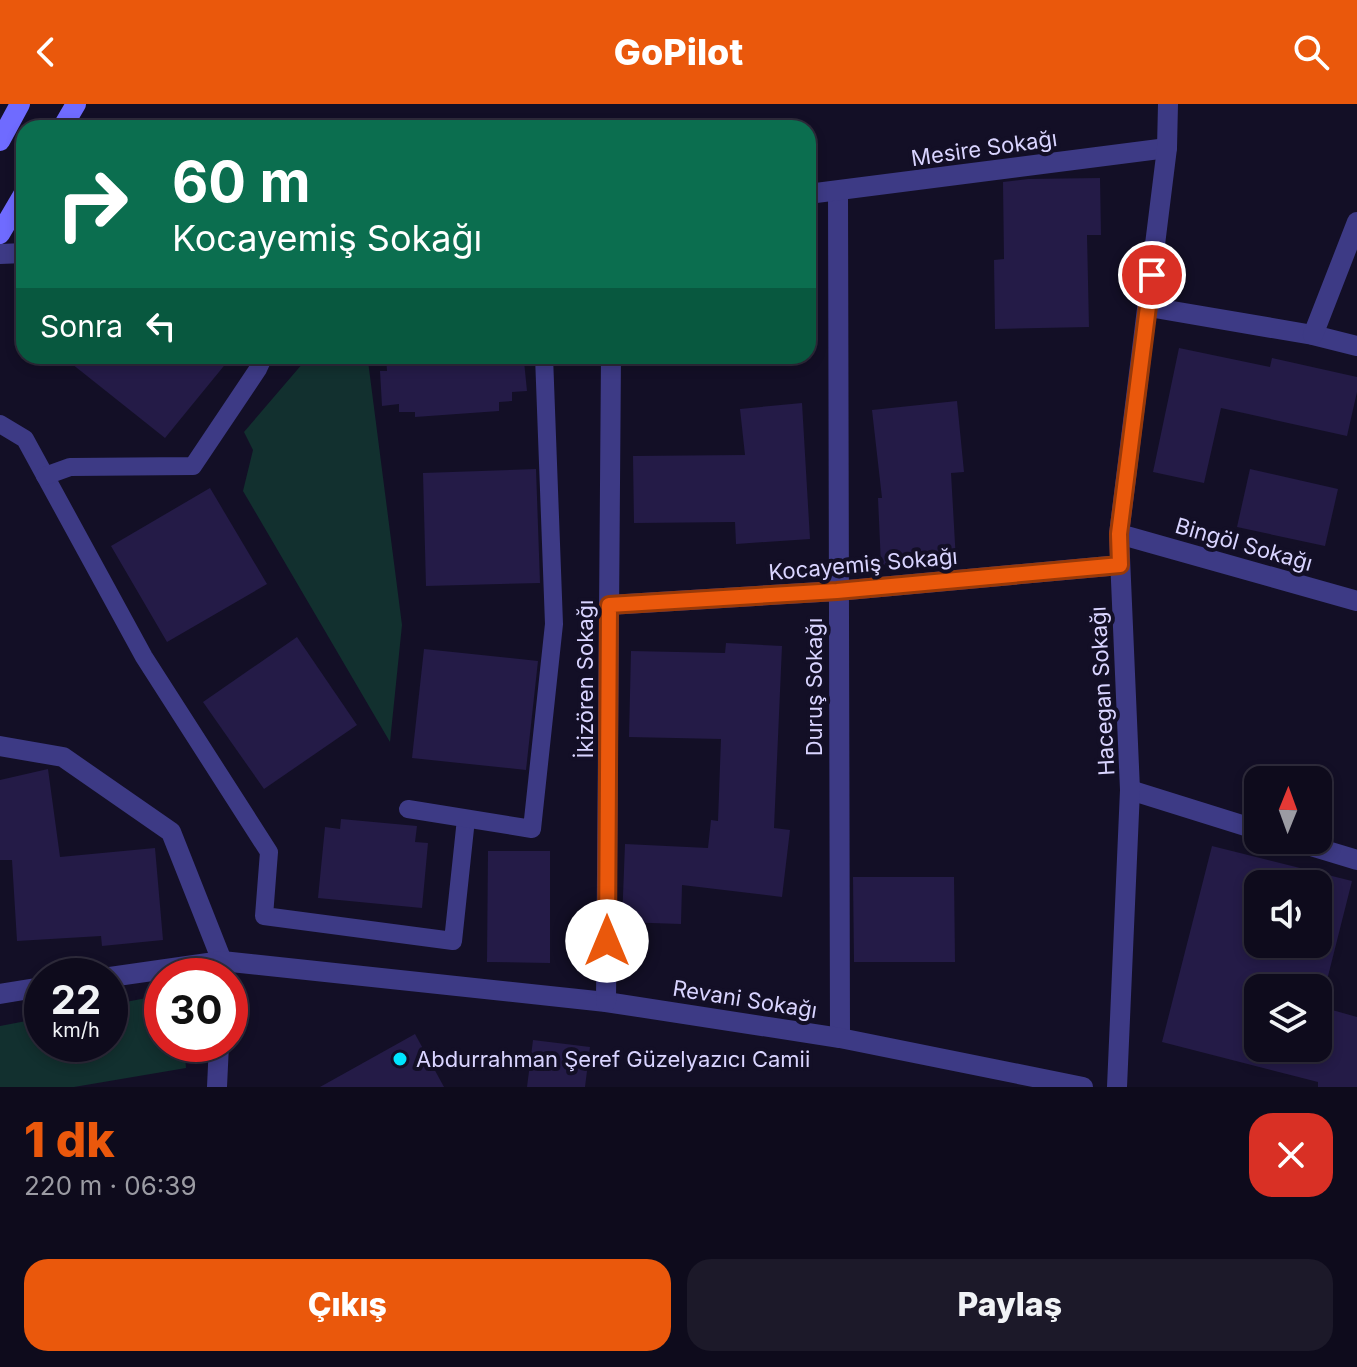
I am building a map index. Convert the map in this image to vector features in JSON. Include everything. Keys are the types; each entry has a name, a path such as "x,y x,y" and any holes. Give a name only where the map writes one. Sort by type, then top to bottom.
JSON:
{"main road":[{"path":"0,141 20,104"},
{"path":"0,234 16,207"}],"street":[{"name":"Hacegan Sokağı","path":"1117,1087 1130,790 1119,534 1149,307 1167,148 1168,104"},
{"name":"Mesire Sokağı","path":"816,193 1167,148"},
{"name":"Duruş Sokağı","path":"838,191 840,1038"},
{"path":"1313,335 1357,222"},
{"path":"1149,307 1313,335 1357,346"},
{"name":"İkizören Sokağı","path":"606,1002 611,364"},
{"name":"Bingöl Sokağı","path":"1119,534 1357,601"},
{"name":"Kocayemiş Sokağı","path":"609,605 837,591 1120,565"},
{"path":"0,746 63,757 171,832 218,958"},
{"path":"1130,790 1244,826"},
{"path":"1332,852 1357,860"},
{"name":"Revani Sokağı","path":"248,970 606,1002 840,1038 1083,1087"},
{"path":"0,994 24,990"},
{"path":"217,1087 218,1062"}],"lane":[{"path":"45,476 70,467 193,466 260,364"},
{"path":"408,809 532,829 554,624 544,364"},
{"path":"0,424 25,439 144,657 269,852 264,916 453,941 466,819"}],"green space":[{"path":"302,364 368,364 402,625 390,742 243,491 253,450 244,432"},
{"path":"144,998 144,1062 186,1062 186,1068 74,1087 0,1087 0,1026 24,1021 24,1062 128,1062 128,1002"}],"building":[{"path":"1100,178 1101,235 1087,235 1089,327 995,329 994,260 1004,259 1003,182"},
{"path":"1179,348 1270,367 1272,358 1357,377 1357,392 1347,436 1221,408 1204,483 1153,472"},
{"path":"72,364 225,364 165,438"},
{"path":"387,364 524,364 527,391 512,392 512,401 499,402 499,411 415,417 415,412 399,412 399,404 382,406 380,371 387,371"},
{"path":"957,401 964,472 951,473 956,561 881,565 878,498 882,498 872,410"},
{"path":"802,403 810,539 736,544 735,522 634,523 633,456 745,455 740,409"},
{"path":"536,469 540,583 426,586 423,473"},
{"path":"1250,469 1338,489 1325,546 1237,527"},
{"path":"210,488 267,584 167,642 111,546"},
{"path":"297,637 357,725 264,789 203,702"},
{"path":"726,643 782,646 774,828 790,830 782,897 682,885 681,924 622,922 625,844 708,848 711,820 718,821 721,739 629,737 631,651 725,653"},
{"path":"424,649 538,661 526,770 412,758"},
{"path":"48,769 60,857 155,848 163,940 102,946 101,936 17,941 12,860 0,860 0,780"},
{"path":"341,819 417,826 415,842 428,843 422,908 318,898 325,827 340,829"},
{"path":"1212,846 1308,870 1244,870 1244,958 1332,958 1332,876 1352,881 1329,974 1244,974 1244,1062 1332,1062 1332,1010 1357,1017 1357,1087 1318,1087 1318,1082 1162,1042"},
{"path":"488,851 550,851 550,963 487,962"},
{"path":"853,877 954,877 955,962 854,962"},
{"name":"Abdurrahman Şeref Güzelyazıcı Camii","path":"415,1034 444,1087 320,1087"},
{"path":"533,1040 590,1047 585,1087 527,1087"}],"place":[{"name":"Abdurrahman Şeref Güzelyazıcı Camii","path":"400,1059"}],"route":[{"path":"607,941 609,605 837,591 1120,565 1119,534 1152,275"}]}
